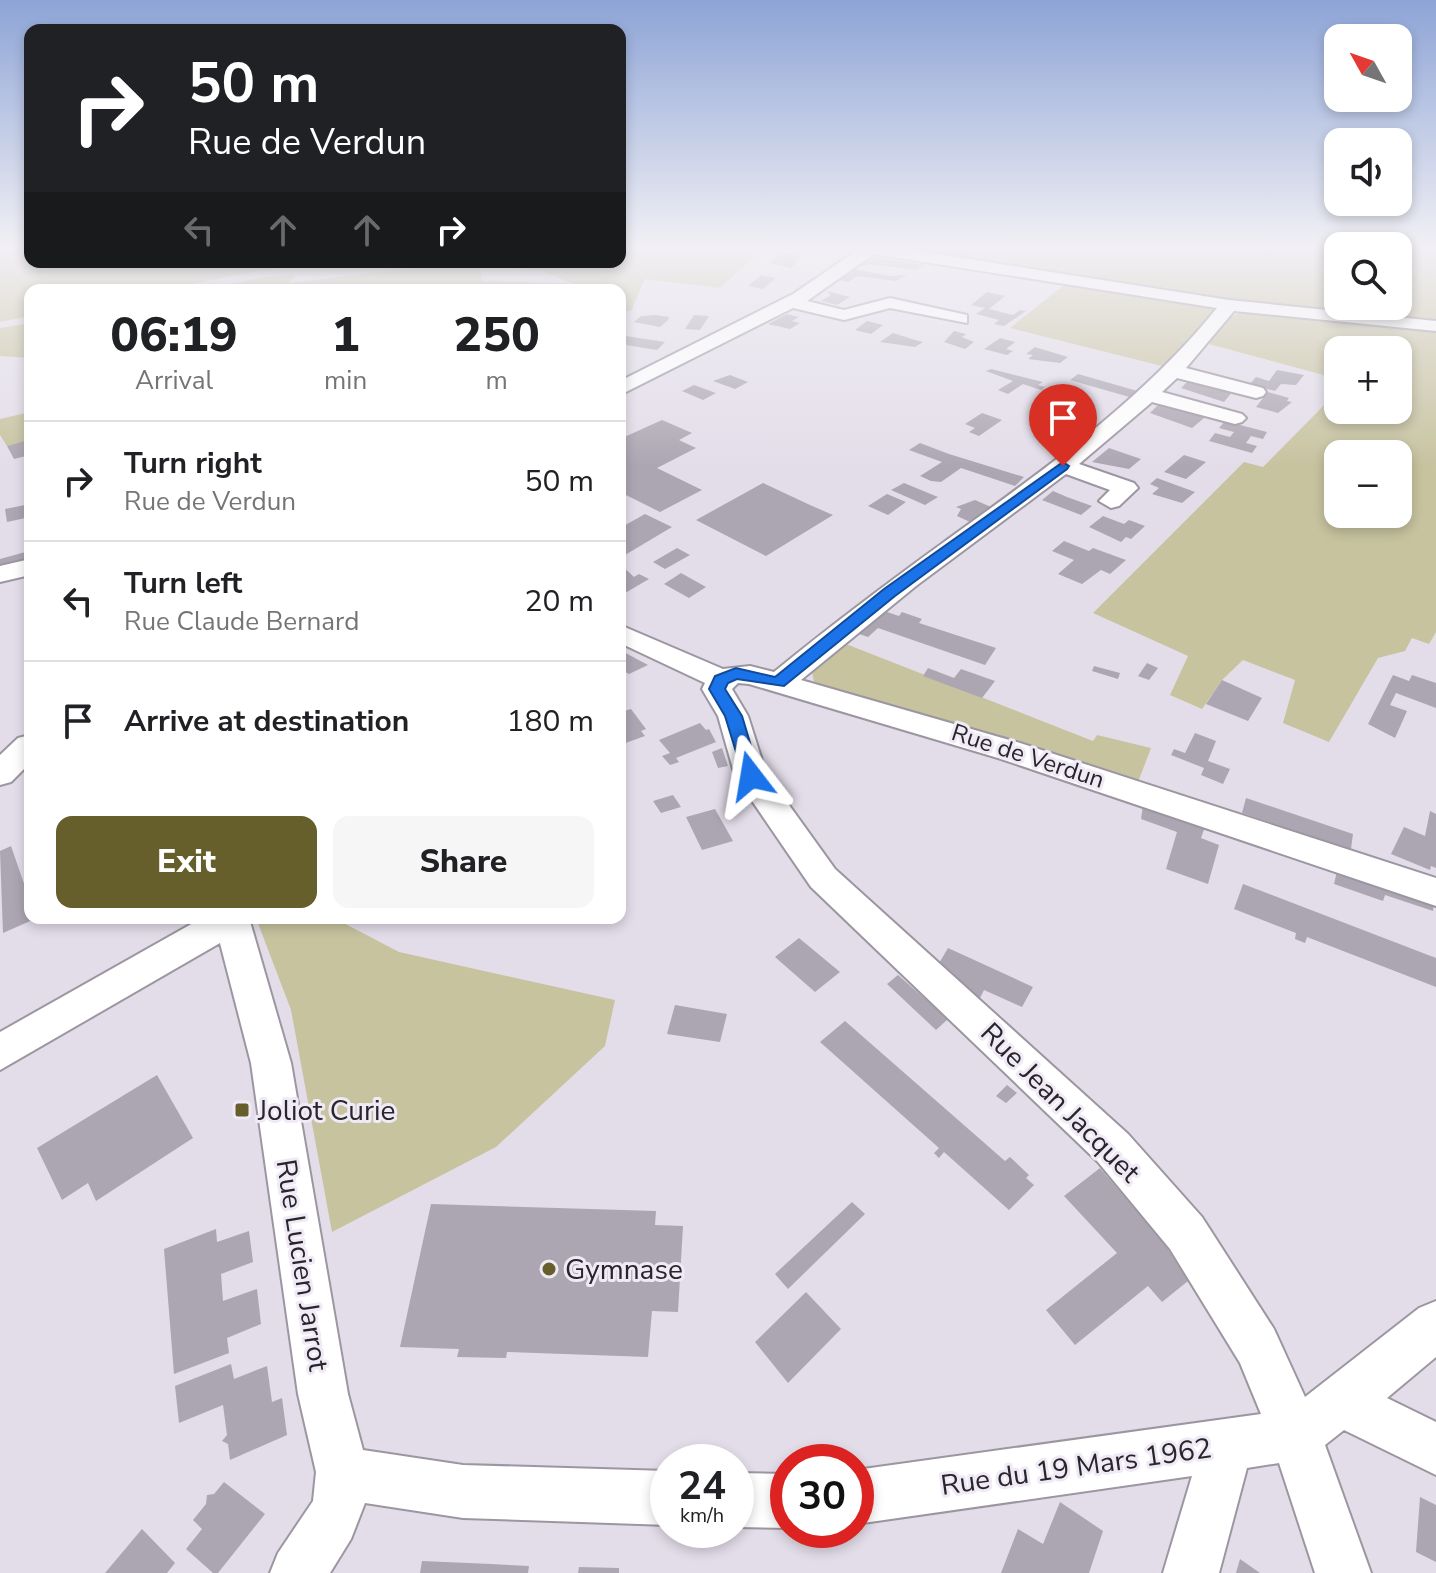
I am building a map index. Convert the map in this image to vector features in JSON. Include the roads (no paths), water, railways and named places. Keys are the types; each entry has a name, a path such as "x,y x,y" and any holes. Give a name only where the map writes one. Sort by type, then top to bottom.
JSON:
{"street":[{"path":"626,386 755,320"},
{"path":"779,683 890,592 1063,466 1150,395 1216,320"},
{"path":"1381,320 1436,326"},
{"path":"1173,371 1256,392"},
{"path":"1150,395 1235,418"},
{"path":"1063,466 1126,488 1111,501"},
{"path":"0,574 24,568"},
{"name":"Rue de Verdun","path":"626,636 721,679 736,674 779,683 1007,748 1436,892"},
{"name":"Rue Jean Jacquet","path":"721,679 717,689 733,716 751,776 805,856 841,895 986,1027 1144,1183 1186,1233 1257,1346 1296,1435 1343,1573"},
{"path":"0,774 20,748"},
{"path":"0,1052 221,924"},
{"name":"Rue Lucien Jarrot","path":"233,924 271,1063 323,1394 342,1472"},
{"path":"1296,1435 1436,1325"},
{"path":"1341,1402 1436,1449"},
{"name":"Rue du 19 Mars 1962","path":"874,1494 1296,1435"},
{"path":"1191,1573 1227,1444"},
{"path":"298,1573 332,1520 342,1495 342,1472 390,1484 466,1493 650,1498"}],"place":[{"name":"Joliot Curie","path":"242,1110"},
{"name":"Gymnase","path":"549,1269"}]}
